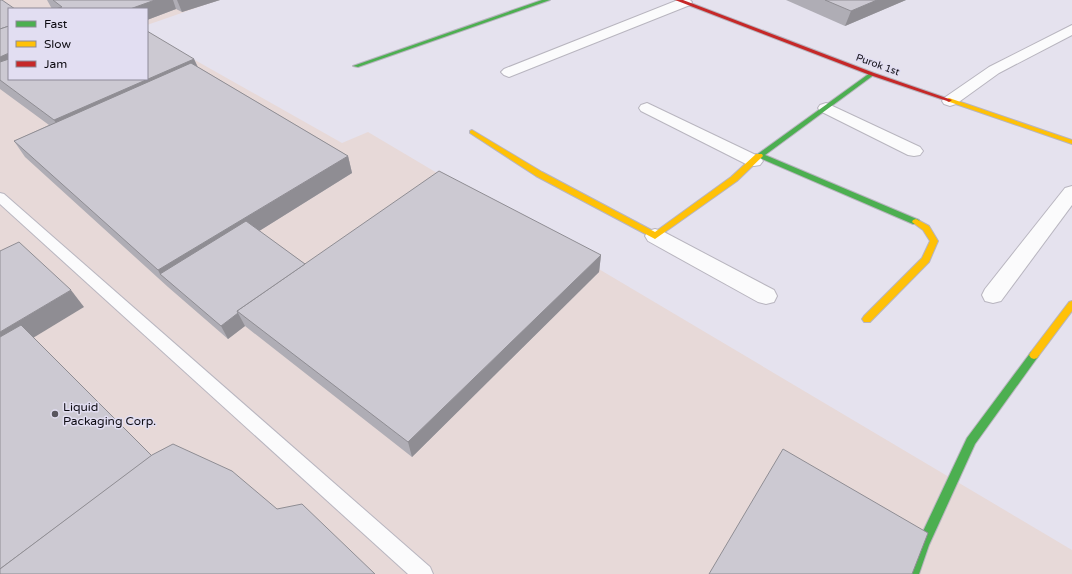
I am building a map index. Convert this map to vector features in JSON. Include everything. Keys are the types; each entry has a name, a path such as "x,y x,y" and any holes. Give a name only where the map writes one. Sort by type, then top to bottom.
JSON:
{"street":[{"path":"356,66 547,0"},
{"path":"509,72 682,1"},
{"name":"Purok 1st","path":"682,1 872,74 1072,142"},
{"path":"950,101 994,70 1072,29"},
{"path":"655,236 734,179 757,158 872,74"},
{"path":"647,108 757,158 904,216 920,224 930,232 934,240 926,260 867,319"},
{"path":"826,108 914,151"},
{"path":"472,132 496,149 547,179 766,296"},
{"path":"994,295 1072,192"},
{"path":"913,574 923,544 971,441 1072,304"}],"lane":[{"path":"0,197 423,574"}],"shaded area":[{"path":"0,0 219,0 148,25 148,8 8,8 8,80 148,80 148,34 342,143 368,132 1072,550 1072,574 0,574"}],"building":[{"path":"0,0 2,0 14,8 8,8 8,26 0,29"},
{"path":"53,0 155,0 133,8 58,8 62,7"},
{"path":"825,0 877,0 851,11"},
{"path":"8,26 8,53 0,57 0,29"},
{"path":"148,32 194,59 148,79"},
{"path":"8,59 8,80 146,80 54,120 0,80 0,62"},
{"path":"191,63 348,156 158,270 14,141"},
{"path":"439,171 601,255 408,442 237,311"},
{"path":"246,221 305,264 237,311 238,313 221,326 160,274"},
{"path":"19,242 71,290 0,332 0,251"},
{"name":"Liquid Packaging Corp.","path":"21,325 152,456 0,569 0,337"},
{"path":"173,444 232,471 277,509 302,504 375,574 0,574 0,569 152,455"},
{"path":"783,449 928,533 912,574 709,574"}],"traffic: fast":[{"path":"356,66 547,0"},
{"path":"759,156 872,74"},
{"path":"760,156 916,222"},
{"path":"913,574 923,544 971,441 1034,355"}],"traffic: slow":[{"path":"949,100 1072,142"},
{"path":"472,132 539,174 655,236 734,179 759,156"},
{"path":"867,319 926,260 934,241 926,228 916,222"},
{"path":"1034,355 1072,304"}],"traffic: jam":[{"path":"678,0 872,74 949,100"}],"place":[{"name":"Liquid Packaging Corp.","path":"55,414"}]}
